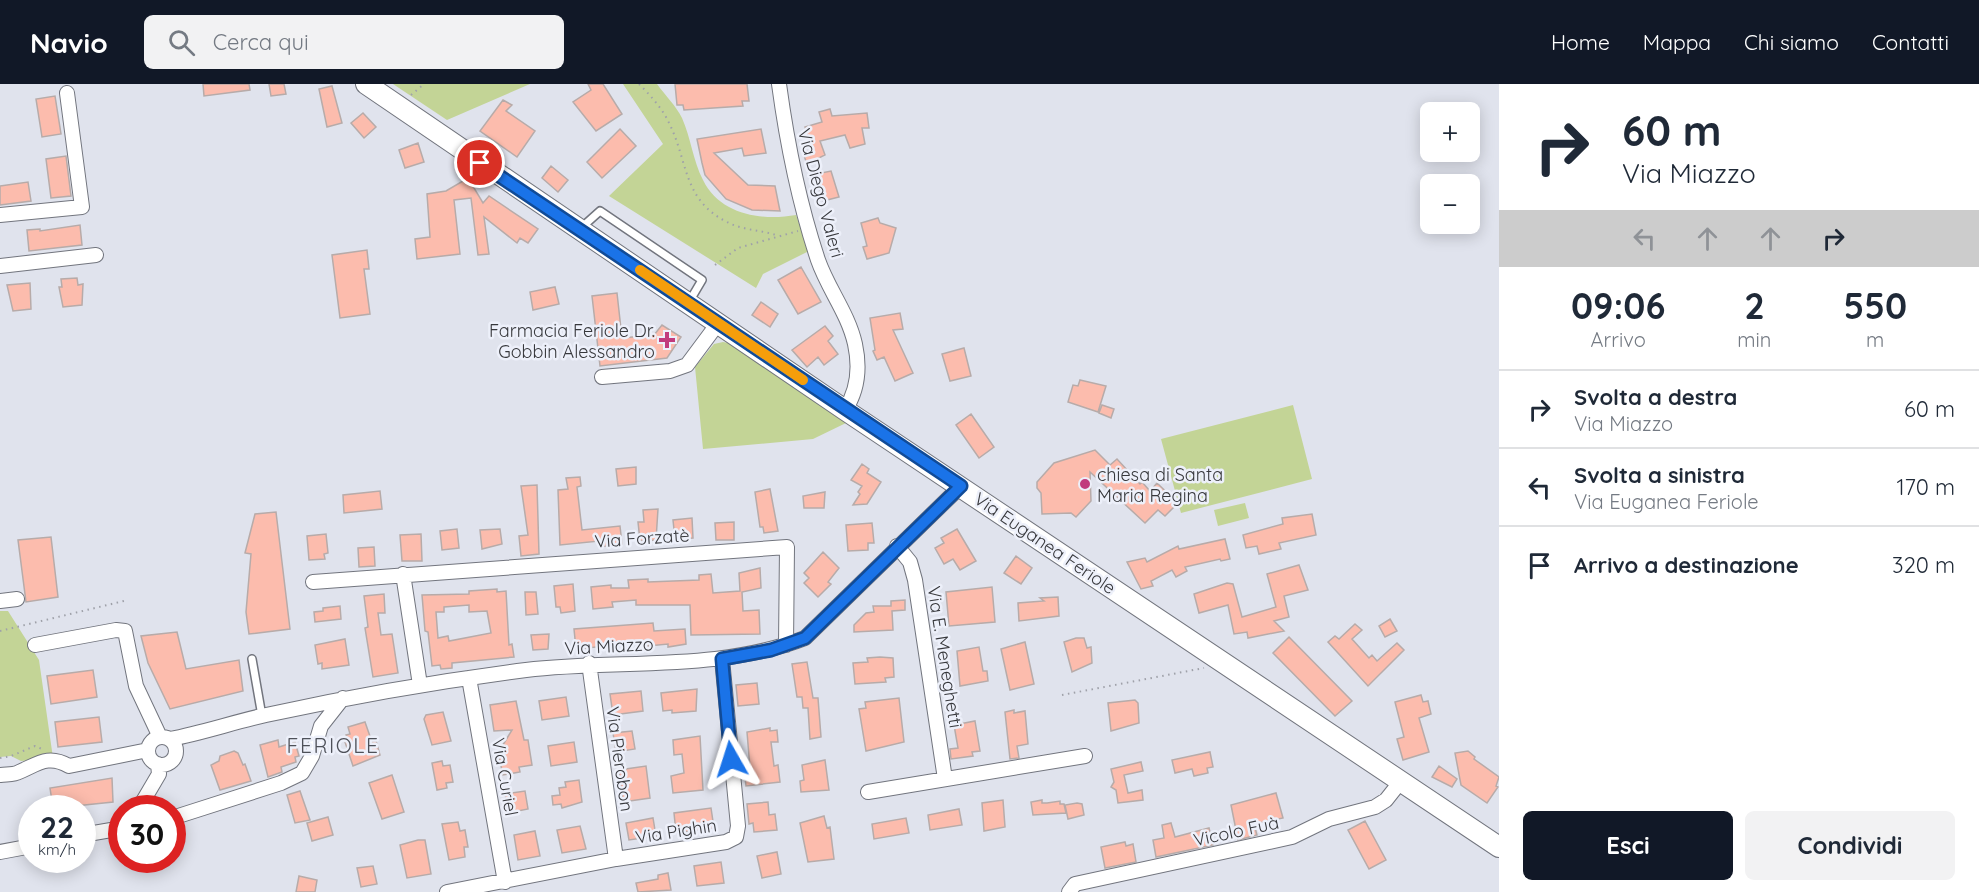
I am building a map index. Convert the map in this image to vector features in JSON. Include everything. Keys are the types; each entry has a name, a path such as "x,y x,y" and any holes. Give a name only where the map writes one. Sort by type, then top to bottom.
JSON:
{"main road":[{"name":"Via Euganea Feriole","path":"366,84 719,322 845,410 1493,843"}],"street":[{"name":"Via Diego Valeri","path":"779,84 786,136 809,228 819,262 848,319 855,345 858,369 855,391 845,410"},
{"path":"0,215 82,207 67,93"},
{"path":"0,266 96,255"},
{"path":"602,378 670,371 687,365 719,322"},
{"name":"Via Miazzo","path":"165,738 200,732 343,698 420,685 589,663 722,659 786,645 805,638 961,486"},
{"name":"Via E. Meneghetti","path":"897,546 910,562 915,580 945,778"},
{"name":"Via Forzatè","path":"313,582 787,547 786,645"},
{"path":"402,574 420,685"},
{"path":"0,601 16,599"},
{"path":"35,645 116,630 125,631 136,686 165,738 175,747 176,754"},
{"name":"Via Pighin","path":"447,892 616,859 726,842 736,837 738,826 722,659"},
{"name":"Via Pierobon","path":"589,663 616,859"},
{"name":"Via Curiel","path":"469,678 505,882"},
{"path":"186,814 281,783 302,773 312,756 321,726 343,698"},
{"path":"306,706 316,714 321,726"},
{"name":"Via Miazzo","path":"158,764 170,762 200,732"},
{"path":"148,795 159,774 158,764 150,758 148,750 152,742 165,738"},
{"path":"0,775 18,773 33,763 59,760 69,766 148,750"},
{"path":"868,792 1085,756"},
{"name":"Vicolo Fuà","path":"1069,892 1075,884 1292,837 1329,819 1375,807 1386,800 1401,781"},
{"path":"0,852 18,849"}],"lane":[{"path":"580,229 587,220 600,211 702,280 689,303"},
{"path":"252,659 262,716"}],"path":[{"path":"405,101 424,84"},
{"path":"639,84 662,111 670,126 685,176 700,200 726,222 776,235"},
{"path":"715,265 738,248 776,235 809,228"},
{"path":"0,631 128,600"},
{"path":"1062,695 1214,667"}],"green space":[{"path":"393,84 530,84 447,120"},
{"path":"623,84 657,84 682,118 700,173 710,192 731,208 743,213 770,217 796,215 809,251 763,274 756,288 609,196 663,144"},
{"path":"723,342 733,344 846,423 813,439 703,449 695,367 714,344"},
{"path":"1293,405 1312,479 1181,513 1161,439"},
{"path":"1245,503 1249,518 1218,526 1214,510"},
{"path":"0,611 8,611 39,660 53,758 21,761 11,756 0,757"}],"building":[{"path":"203,84 249,84 250,90 204,96"},
{"path":"269,84 284,84 286,94 271,96"},
{"path":"588,84 603,84 622,114 596,131 573,102 591,90"},
{"path":"675,84 747,84 749,101 742,101 743,106 684,110 683,105 677,105"},
{"path":"332,86 342,123 327,127 319,89"},
{"path":"55,96 61,134 42,137 36,99"},
{"path":"503,100 512,105 506,111 535,131 517,157 480,131"},
{"path":"830,109 832,116 867,113 869,128 862,128 865,144 850,148 845,135 820,141 825,155 807,164 803,153 811,150 805,127 822,122 819,112"},
{"path":"363,113 376,127 364,138 351,123"},
{"path":"620,129 636,146 602,178 587,162"},
{"path":"761,129 766,153 744,156 742,148 714,153 748,185 775,186 780,211 752,210 726,199 705,175 702,163 697,139"},
{"path":"418,143 424,162 405,168 399,150"},
{"path":"66,156 71,196 51,198 46,159"},
{"path":"551,166 568,180 558,192 542,178"},
{"path":"831,171 839,197 823,201 816,174"},
{"path":"468,178 483,203 489,196 538,229 528,243 520,238 517,243 484,217 489,254 478,255 471,198 454,200 460,254 417,259 415,239 430,237 427,194 446,191"},
{"path":"28,182 31,201 0,205 0,186"},
{"path":"878,218 880,223 896,228 889,253 867,259 863,247 867,246 861,223"},
{"path":"80,225 82,245 29,251 27,230 40,229 40,231"},
{"path":"367,250 369,269 364,269 370,314 340,318 332,255"},
{"path":"801,267 821,302 798,314 778,280"},
{"path":"77,278 78,285 83,284 82,305 63,307 59,287 62,287 61,279"},
{"path":"30,283 31,309 13,311 7,285"},
{"path":"555,287 559,304 533,310 530,292"},
{"path":"617,293 622,338 654,335 662,325 681,337 667,358 600,366 592,296"},
{"path":"761,302 778,314 770,327 752,315"},
{"path":"900,313 903,329 893,330 913,373 895,381 884,357 877,360 873,351 875,350 870,318"},
{"path":"825,326 833,336 828,341 838,354 824,365 818,357 807,367 792,350"},
{"path":"964,348 971,376 950,381 942,354"},
{"path":"1080,380 1106,386 1098,412 1068,402 1073,385 1078,386"},
{"path":"1102,405 1114,409 1111,418 1099,413"},
{"path":"971,414 994,447 979,458 956,425"},
{"path":"1095,450 1110,465 1117,459 1140,484 1142,482 1150,491 1157,483 1178,503 1165,516 1158,510 1145,523 1090,472 1091,501 1076,517 1071,513 1042,514 1041,493 1037,488 1037,482 1054,463"},
{"path":"862,464 869,469 867,473 881,482 867,504 853,505 862,486 851,480"},
{"path":"636,467 636,484 618,486 616,469"},
{"path":"580,477 581,486 577,487 582,530 620,526 622,544 599,547 599,541 560,545 558,490 568,489 566,478"},
{"path":"537,485 539,554 521,556 519,536 528,535 521,486"},
{"path":"770,489 778,531 764,533 763,527 760,527 755,492"},
{"path":"380,491 382,509 344,513 343,495"},
{"path":"825,492 824,508 804,508 803,496"},
{"path":"658,509 656,540 640,541 638,522 644,522 643,510"},
{"path":"276,512 290,629 249,634 246,612 251,554 245,553 255,514"},
{"path":"1312,514 1316,535 1279,543 1281,549 1259,554 1257,546 1246,548 1243,535 1283,524 1282,518"},
{"path":"692,518 693,538 675,539 673,520"},
{"path":"734,522 734,540 716,540 715,523"},
{"path":"872,523 874,543 868,543 868,550 848,551 846,525"},
{"path":"457,529 459,548 442,550 440,531"},
{"path":"500,529 502,544 482,549 480,530"},
{"path":"957,529 976,561 960,570 953,559 944,564 935,548 944,543 941,538"},
{"path":"326,534 328,553 324,554 325,559 309,560 307,536"},
{"path":"421,534 422,561 402,561 400,535"},
{"path":"51,537 58,597 26,602 18,540"},
{"path":"1225,539 1230,559 1185,567 1187,571 1176,577 1172,570 1151,581 1153,586 1141,589 1127,562 1145,558 1147,562 1178,546 1179,549"},
{"path":"374,547 375,566 359,567 358,548"},
{"path":"823,552 839,568 828,582 831,584 818,597 804,583 809,578 804,573"},
{"path":"1016,556 1032,568 1021,584 1004,573"},
{"path":"1299,565 1308,590 1284,596 1289,617 1274,621 1284,631 1248,638 1247,632 1234,634 1228,605 1199,613 1194,594 1227,583 1233,584 1242,617 1276,607 1267,574"},
{"path":"760,568 761,588 742,592 743,611 759,610 760,634 691,635 690,605 636,605 636,600 612,602 613,607 593,609 591,587 611,585 611,588 629,588 628,580 648,579 648,582 699,580 699,575 711,574 713,593 740,591 739,573"},
{"path":"573,584 575,611 561,613 560,607 556,607 554,586"},
{"path":"992,587 995,622 949,626 946,592"},
{"path":"497,589 497,592 506,591 509,645 512,644 514,657 452,663 452,668 441,669 440,665 432,666 428,632 425,631 422,595 469,594 469,591","holes":["469,605 469,612 487,611 491,633 449,641 448,636 438,638 436,612 444,612 444,607"]},
{"path":"525,592 536,592 538,614 526,615"},
{"path":"384,594 385,613 378,613 381,635 392,634 398,673 373,677 365,628 368,627 364,596"},
{"path":"1058,597 1059,616 1019,621 1018,603 1044,601 1040,598"},
{"path":"905,600 905,610 892,611 893,630 854,632 854,625 866,613 874,612 873,606 891,606 891,601"},
{"path":"340,606 341,619 315,622 314,612 323,611 323,608"},
{"path":"1390,619 1397,631 1385,637 1379,626"},
{"path":"653,623 654,631 685,629 686,644 668,647 668,644 648,646 648,642 576,649 574,629"},
{"path":"1355,624 1362,630 1352,639 1369,658 1372,655 1377,661 1397,643 1404,650 1368,686 1328,642 1335,636 1339,639"},
{"path":"177,632 186,669 239,660 243,691 170,709 148,663 141,636"},
{"path":"549,634 548,649 533,650 531,635"},
{"path":"1289,637 1352,701 1335,716 1273,653"},
{"path":"1084,638 1087,648 1091,647 1092,663 1072,672 1064,642"},
{"path":"345,639 349,665 322,669 322,663 318,664 315,645"},
{"path":"1025,642 1034,684 1010,690 1001,649"},
{"path":"979,647 983,671 987,671 988,681 960,686 957,651"},
{"path":"867,658 893,658 894,677 885,678 886,682 855,684 853,663 868,662"},
{"path":"807,662 813,698 818,698 821,737 810,739 808,708 803,708 802,697 797,697 792,664"},
{"path":"93,670 97,697 51,704 47,676"},
{"path":"757,683 759,704 738,706 736,685"},
{"path":"697,689 696,711 672,713 672,710 663,711 661,693"},
{"path":"641,691 643,711 613,715 610,694"},
{"path":"1421,695 1423,702 1428,701 1431,714 1419,718 1429,752 1403,760 1397,739 1404,737 1395,702"},
{"path":"566,697 569,716 542,720 539,701"},
{"path":"899,698 904,742 866,751 859,709 866,708 865,702"},
{"path":"1135,700 1138,703 1139,723 1111,731 1108,703"},
{"path":"516,701 524,740 528,740 532,765 519,767 520,772 503,775 498,753 512,730 494,731 490,705"},
{"path":"1014,710 1014,713 1025,711 1028,744 1017,746 1019,758 1010,759 1005,712"},
{"path":"443,712 451,741 432,745 424,719 426,715"},
{"path":"99,717 102,742 58,747 55,722"},
{"path":"975,721 980,751 972,752 973,756 951,759 950,749 958,748 954,725"},
{"path":"365,722 372,742 376,741 380,755 353,766 345,742 348,741 346,735 350,734 348,727"},
{"path":"770,728 770,731 777,730 778,742 771,742 774,766 778,765 780,782 746,786 744,768 750,768 747,732"},
{"path":"632,731 635,749 616,752 613,733"},
{"path":"700,736 703,790 673,793 671,776 684,773 682,754 674,755 673,740"},
{"path":"278,740 279,747 295,742 299,756 295,757 296,762 281,767 282,772 268,777 260,745"},
{"path":"574,742 577,762 551,766 548,746"},
{"path":"234,751 238,753 243,765 245,764 251,781 220,790 211,765 219,761 220,756"},
{"path":"1468,751 1475,757 1474,759 1499,777 1496,786 1498,787 1487,803 1461,785 1455,753"},
{"path":"1210,752 1213,767 1207,768 1208,773 1194,776 1192,769 1175,773 1172,760"},
{"path":"825,760 829,790 801,792 800,781 804,780 802,765"},
{"path":"442,761 443,766 450,765 453,782 446,783 447,788 437,790 432,763"},
{"path":"1141,762 1143,771 1124,775 1128,793 1142,790 1143,800 1118,803 1116,790 1111,787 1114,782 1111,769"},
{"path":"646,766 650,798 623,802 619,770"},
{"path":"1439,766 1457,779 1452,787 1432,777"},
{"path":"392,775 404,812 382,819 369,783"},
{"path":"112,778 113,795 108,795 108,803 96,804 96,795 51,795 50,788"},
{"path":"579,780 582,802 562,808 561,804 553,805 552,796 560,795 559,788 566,787 565,782"},
{"path":"300,791 310,820 295,823 287,795"},
{"path":"525,791 528,809 508,813 505,794"},
{"path":"1276,793 1283,818 1254,824 1257,835 1238,840 1231,805"},
{"path":"1003,800 1005,827 984,831 982,803"},
{"path":"1042,800 1042,803 1060,801 1060,804 1064,804 1066,813 1033,815 1031,802"},
{"path":"768,802 769,815 775,814 777,830 754,832 753,823 749,824 747,804"},
{"path":"1082,804 1084,815 1068,819 1065,805"},
{"path":"711,808 714,828 676,833 674,813"},
{"path":"959,809 962,825 930,830 928,815"},
{"path":"824,816 827,828 830,827 834,859 808,862 800,823"},
{"path":"328,817 333,835 312,841 307,823"},
{"path":"653,818 656,836 629,840 626,823"},
{"path":"906,818 909,833 874,839 872,824"},
{"path":"1365,821 1386,860 1369,869 1348,830"},
{"path":"458,822 460,831 465,830 468,847 464,847 465,857 449,860 442,824"},
{"path":"1171,823 1175,837 1209,828 1213,845 1156,857 1153,840 1164,838 1162,825"},
{"path":"580,826 586,849 562,853 557,830"},
{"path":"535,831 540,856 518,860 514,835"},
{"path":"425,840 431,874 407,878 400,845"},
{"path":"1125,842 1126,846 1133,844 1136,862 1105,868 1101,847"},
{"path":"777,852 781,874 762,878 757,856"},
{"path":"721,862 724,883 697,886 694,866"},
{"path":"373,866 377,884 361,887 357,868"},
{"path":"668,873 671,890 638,892 636,883 658,879 658,875"},
{"path":"299,876 317,880 315,892 296,892"}],"slow traffic":[{"path":"640,270 803,380"}],"place":[{"name":"Farmacia Feriole Dr. Gobbin Alessandro","path":"667,340"},
{"name":"chiesa di Santa Maria Regina","path":"1085,484"}],"district":[{"name":"FERIOLE","path":"333,745"}],"route":[{"path":"480,163 961,486 916,526 805,638 771,650 722,659 731,759"}]}
